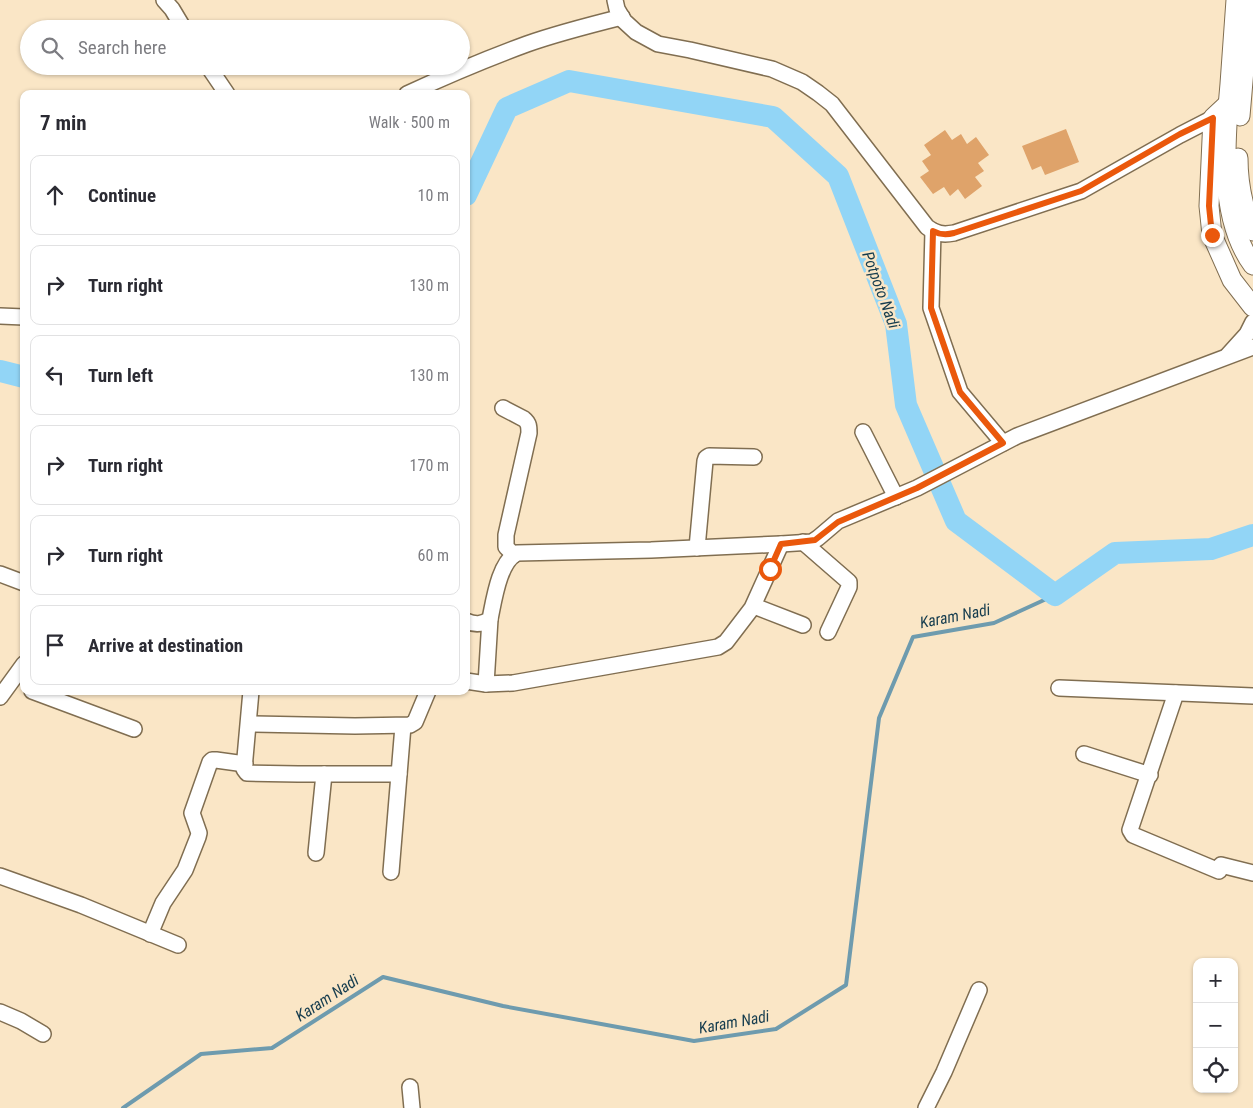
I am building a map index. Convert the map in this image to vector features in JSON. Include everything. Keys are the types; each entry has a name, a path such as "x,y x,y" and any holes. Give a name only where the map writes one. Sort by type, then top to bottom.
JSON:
{"main road":[{"path":"1236,0 1235,102 1238,168 1245,212 1253,231"},
{"path":"1250,0 1227,170 1228,200 1238,236 1253,265"},
{"path":"1235,102 1213,118 1209,206 1212,235 1232,280 1253,308"}],"street":[{"path":"164,0 179,20"},
{"path":"615,0 622,18 636,32 658,44 772,69 802,82 818,93 832,104 928,227 939,234 954,233 1081,191 1180,134 1213,118"},
{"path":"470,66 526,44 574,29 622,18"},
{"path":"214,75 224,90"},
{"path":"416,90 448,75"},
{"path":"933,231 931,308 960,392 1003,443"},
{"path":"0,316 20,317"},
{"path":"1227,356 1247,334 1253,322"},
{"path":"486,684 490,619 504,568 508,560 514,555 520,553 781,544 815,540 838,522 917,488 1017,436 1253,347"},
{"path":"503,408 524,418 529,427 506,535 506,547 514,555"},
{"path":"863,432 896,497"},
{"path":"697,548 706,458 709,456 754,457"},
{"path":"803,542 847,580 850,585 828,632"},
{"path":"470,682 486,684 513,683 718,647 726,642 754,606 781,544"},
{"path":"0,574 20,582"},
{"path":"754,606 803,625"},
{"path":"470,623 485,623 490,619"},
{"path":"0,697 20,670"},
{"path":"1059,688 1253,696"},
{"path":"1176,693 1131,827 1131,833 1220,868 1253,873"},
{"path":"43,695 134,729"},
{"path":"251,695 245,764 245,771 249,774 399,774"},
{"path":"249,724 410,725 415,722 426,695"},
{"path":"391,872 403,726"},
{"path":"1084,754 1150,775"},
{"path":"150,934 163,902 185,870 198,837 199,833 192,813 210,762 216,760 245,764"},
{"path":"316,853 324,774"},
{"path":"0,876 81,905 178,945"},
{"path":"926,1108 944,1072 979,990"},
{"path":"0,1012 21,1021 43,1034"},
{"path":"410,1087 412,1108"}],"building":[{"path":"1066,129 1079,162 1045,175 1041,166 1032,170 1022,146"},
{"path":"945,130 952,140 961,134 967,144 976,137 989,155 978,163 984,171 975,177 982,186 965,199 958,189 950,196 944,187 933,194 920,177 929,171 922,161 931,155 924,145"}],"waterway":[{"name":"Potpoto Nadi","path":"470,187 507,108 569,81 773,117 838,176 896,324 906,405 956,521 1055,595 1115,553 1211,549 1253,535"},
{"name":"Potpoto Nadi","path":"0,371 20,376"},
{"name":"Karam Nadi","path":"123,1108 201,1054 272,1048 383,977 503,1006 694,1041 776,1029 846,985 879,718 913,637 994,623 1055,595"}],"route":[{"path":"770,569 781,544 812,542 835,523 917,488 1003,443 960,392 931,308 933,231 939,234 954,233 1081,191 1180,134 1213,118 1209,206 1212,235"}]}
